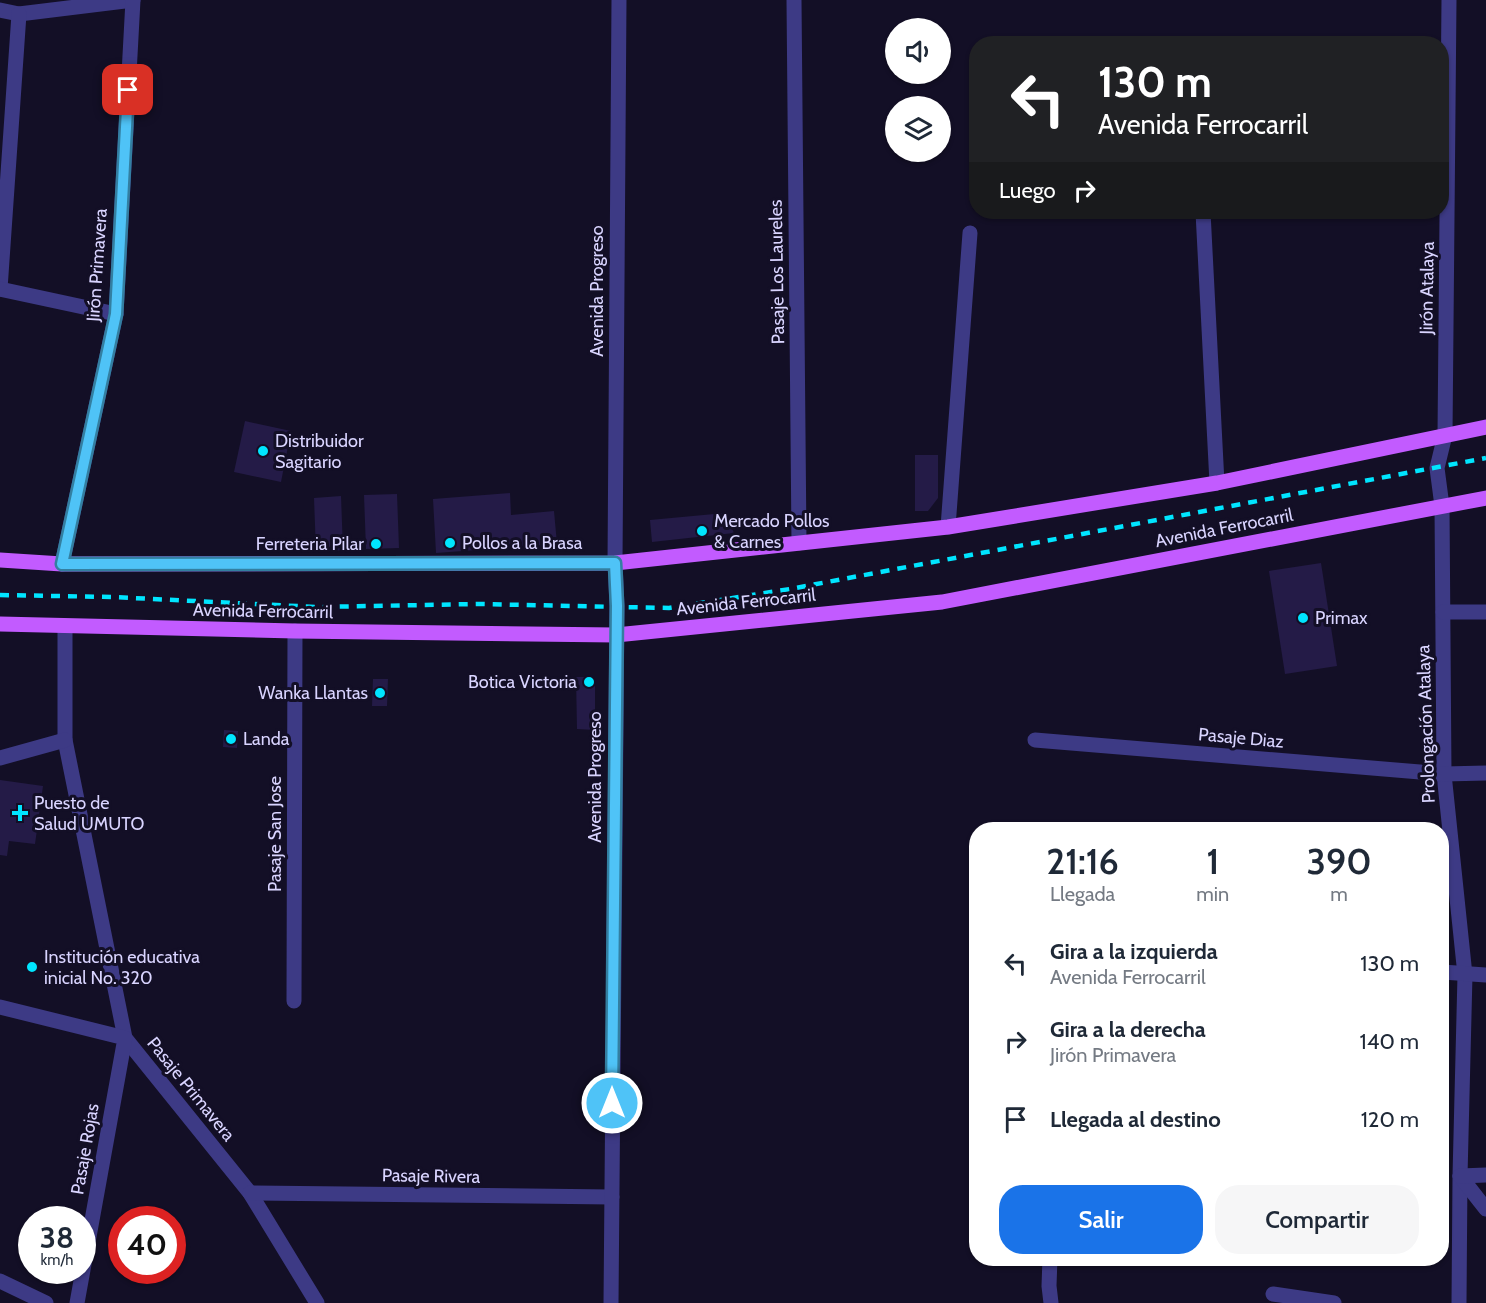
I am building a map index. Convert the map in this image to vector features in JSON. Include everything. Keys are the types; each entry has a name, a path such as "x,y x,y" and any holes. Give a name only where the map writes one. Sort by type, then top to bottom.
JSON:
{"main road":[{"path":"0,560 62,564 615,563 948,527 1217,483 1486,427"},
{"name":"Avenida Ferrocarril","path":"0,624 295,631 616,634 942,602 1486,498"}],"street":[{"path":"0,10 19,14 133,0"},
{"name":"Jirón Primavera","path":"62,564 116,314 133,0"},
{"name":"Avenida Progreso","path":"611,1303 619,0"},
{"name":"Pasaje Los Laureles","path":"794,0 799,543"},
{"name":"Jirón Atalaya","path":"1449,0 1449,36"},
{"path":"19,14 0,289 116,314"},
{"path":"1203,219 1217,483"},
{"name":"Jirón Atalaya","path":"1437,468 1445,435 1447,219"},
{"path":"948,527 970,233"},
{"name":"Prolongación Atalaya","path":"1437,468 1442,506 1444,774 1466,975 1459,1303"},
{"path":"1443,612 1486,612"},
{"name":"Pasaje Primavera","path":"65,626 65,740 125,1038 250,1193 317,1303"},
{"name":"Pasaje San Jose","path":"294,1001 295,631"},
{"path":"0,758 65,740"},
{"name":"Pasaje Diaz","path":"1035,740 1444,774 1486,773"},
{"path":"1449,973 1486,975"},
{"path":"0,1007 125,1038"},
{"name":"Pasaje Rojas","path":"77,1303 125,1038"},
{"path":"1460,1176 1486,1175"},
{"path":"1460,1176 1486,1209"},
{"name":"Pasaje Rivera","path":"250,1193 612,1197"},
{"path":"1050,1266 1051,1303"},
{"path":"0,1281 45,1303"},
{"path":"1273,1294 1334,1303"}],"building":[{"name":"Distribuidor Sagitario","path":"245,421 291,431 281,482 234,472"},
{"path":"915,455 938,455 938,498 928,511 915,511"},
{"path":"510,493 511,515 554,511 557,544 436,553 433,499"},
{"path":"397,494 399,548 366,549 364,495"},
{"path":"341,496 343,550 316,552 314,498"},
{"path":"725,513 734,533 652,542 650,520"},
{"name":"Primax","path":"1321,563 1337,666 1285,674 1269,571"},
{"path":"576,677 586,677 595,682 595,730 577,729"},
{"name":"Wanka Llantas","path":"373,679 388,679 387,706 372,706"},
{"name":"Landa","path":"224,730 238,731 237,748 223,747"},
{"name":"Puesto de Salud UMUTO","path":"0,780 43,786 35,844 9,841 7,856 0,855"}],"railway":[{"path":"0,595 112,597 316,607 479,604 669,608 790,589 1486,458"}],"place":[{"name":"Distribuidor Sagitario","path":"263,451"},
{"name":"Mercado Pollos & Carnes","path":"702,531"},
{"name":"Pollos a la Brasa","path":"450,543"},
{"name":"Ferreteria Pilar","path":"376,544"},
{"name":"Primax","path":"1303,618"},
{"name":"Botica Victoria","path":"589,682"},
{"name":"Wanka Llantas","path":"380,693"},
{"name":"Landa","path":"231,739"},
{"name":"Puesto de Salud UMUTO","path":"20,813"},
{"name":"Institución educativa inicial No. 320","path":"32,967"}],"route":[{"path":"128,90 116,314 62,564 615,563 617,606 612,1103"}]}
